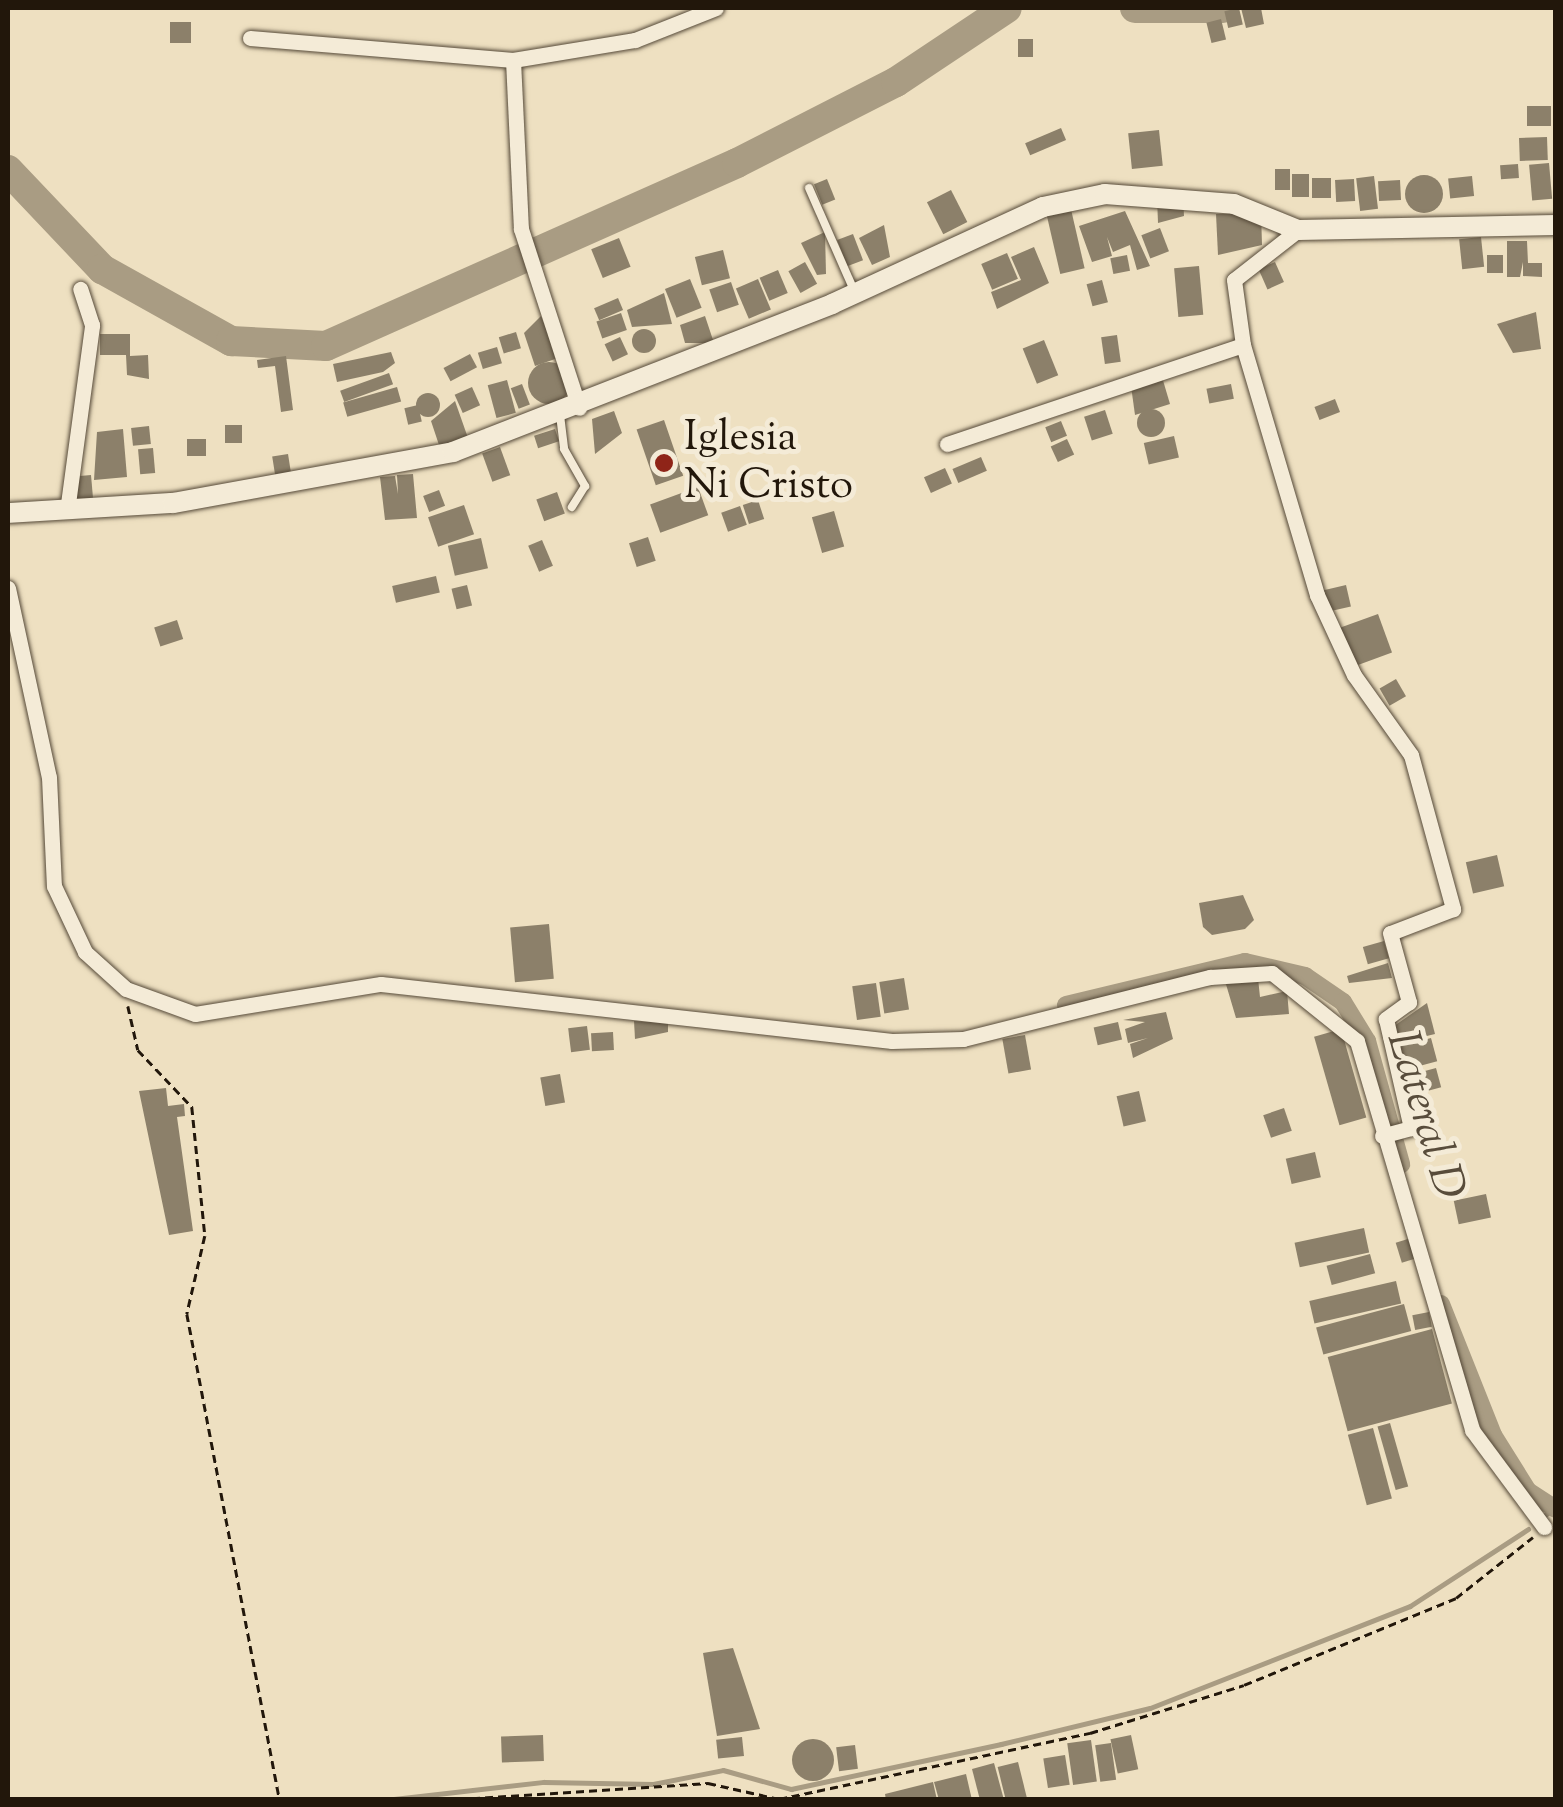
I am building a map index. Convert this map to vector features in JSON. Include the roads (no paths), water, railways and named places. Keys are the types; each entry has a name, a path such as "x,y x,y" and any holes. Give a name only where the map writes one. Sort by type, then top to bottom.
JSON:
{"street":[{"path":"250,38 513,60 635,40 716,8"},
{"path":"513,60 521,230 570,412"},
{"path":"8,513 67,511 302,484 453,452 570,412 855,293 1043,208 1105,194 1234,204 1298,230 1556,225"},
{"path":"1298,230 1234,280 1243,345 1317,595 1354,675 1411,756 1454,909 1390,934 1409,1002 1386,1019 1411,1128 1386,1134"},
{"path":"67,511 92,325 80,290"},
{"path":"947,444 1243,345"},
{"path":"8,588 48,777 54,886 85,952 126,989 194,1014 381,984 441,987 892,1041 963,1039 1210,977 1272,972 1357,1041 1472,1430 1544,1527"}],"lane":[{"path":"809,188 855,293"},
{"path":"570,412 564,450 585,486 572,508"}],"waterway":[{"path":"8,170 102,269 231,341 326,346 737,163 896,82 1007,8"},
{"path":"1135,8 1223,8"},
{"name":"Lateral D","path":"1066,1005 1245,962 1305,976 1343,1002 1367,1041 1401,1164"},
{"name":"Lateral D","path":"1441,1304 1493,1435 1528,1491 1556,1509"},
{"path":"1545,1515 1554,1508"},
{"path":"385,1800 544,1782 653,1784 723,1770 791,1789 1001,1744 1150,1708 1410,1606 1528,1529"}],"place":[{"name":"Iglesia Ni Cristo","path":"664,463"}]}
